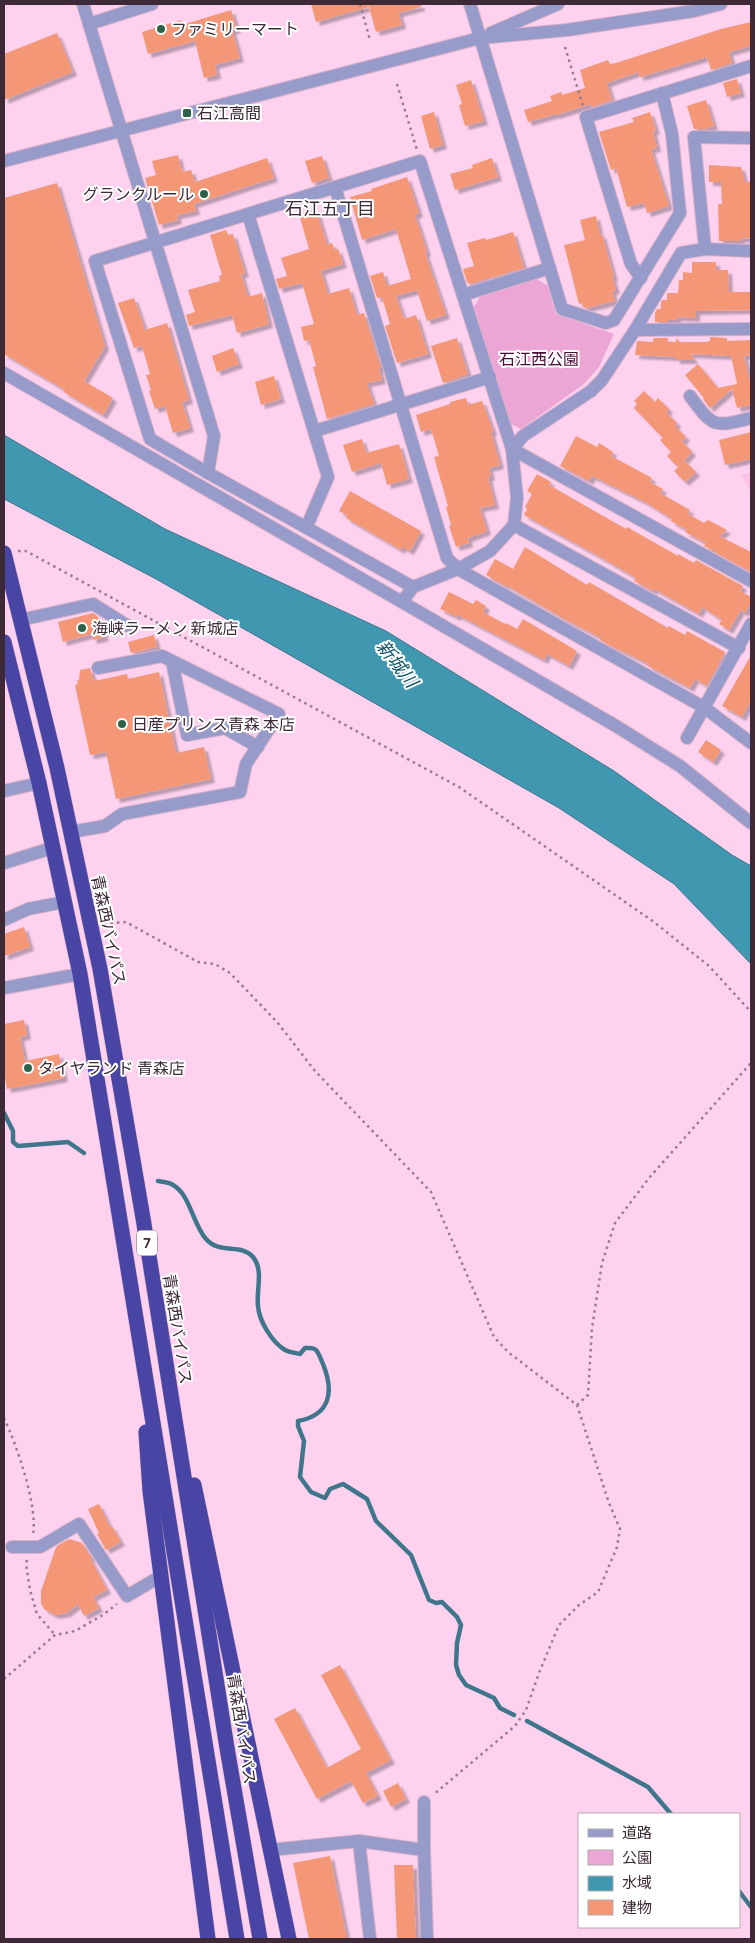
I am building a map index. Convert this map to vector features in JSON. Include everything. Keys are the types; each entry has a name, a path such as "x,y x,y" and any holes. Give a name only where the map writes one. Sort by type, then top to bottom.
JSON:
{"highway":[{"name":"青森西バイパス","path":"7,553 20,620 58,768 100,969 135,1170 227,1748 260,1939"},
{"name":"7","path":"4,642 8,673 38,783 80,974 237,1939"},
{"path":"138,1327 150,1491 208,1939"},
{"path":"168,1379 202,1518 289,1939"}],"street":[{"path":"83,4 214,436 208,473"},
{"path":"89,24 152,4"},
{"path":"470,4 562,309 606,323 614,320 680,213 672,134 662,93"},
{"path":"480,38 558,4"},
{"path":"4,161 480,38 567,30 694,11 720,4"},
{"path":"641,278 631,264 586,117 751,66"},
{"path":"705,249 694,137 751,138"},
{"path":"402,602 413,587 458,569 490,551 514,525 517,498 512,449 420,161 95,261 150,438 208,473 307,526 413,587"},
{"path":"335,187 446,558 458,569 705,708 751,743"},
{"path":"248,214 328,477 307,526"},
{"path":"512,449 524,436 591,391 602,380 635,330 681,253 705,249 751,251"},
{"path":"463,295 550,268"},
{"path":"635,330 751,329"},
{"path":"4,373 616,726 680,766 751,823"},
{"path":"315,431 490,377"},
{"path":"690,396 708,420 718,425 751,418"},
{"path":"512,449 751,581"},
{"path":"514,525 738,648"},
{"path":"20,620 92,604 128,626"},
{"path":"687,738 751,624"},
{"path":"71,832 105,826 122,814 240,792 246,764 279,714 162,656 98,668"},
{"path":"172,661 187,736 225,728 258,747"},
{"path":"4,791 38,783"},
{"path":"4,863 52,848"},
{"path":"4,920 28,909 64,902"},
{"path":"4,988 80,974"},
{"path":"12,1547 40,1547 79,1524 127,1596 161,1576"},
{"path":"424,1802 427,1939"},
{"path":"270,1850 359,1841 424,1850"},
{"path":"359,1841 370,1939"}],"path":[{"path":"360,4 370,40"},
{"path":"565,46 586,117"},
{"path":"397,84 420,161"},
{"path":"7,553 26,551 460,787 654,922 709,966 751,1012"},
{"path":"91,924 126,922 198,962 215,964 230,973 277,1022 315,1071 430,1192 494,1337 508,1352 577,1405 606,1494 620,1529 617,1547 598,1592 579,1605 559,1625 538,1673 526,1710 515,1726 424,1802"},
{"path":"577,1405 588,1395 592,1328 596,1300 602,1263 615,1223 656,1170 751,1063"},
{"path":"4,1418 14,1440 35,1524 26,1564 30,1590 37,1614 55,1635"},
{"path":"4,1679 55,1635 75,1631 103,1615 127,1596"}],"shaded area":[{"path":"751,472 751,491 741,475"}],"green space":[{"name":"石江西公園","path":"537,279 548,286 556,314 614,334 599,367 584,384 521,429 509,423 474,307 480,297"}],"water":[{"name":"新城川","path":"4,435 165,529 386,631 614,771 732,855 751,866 751,964 674,884 559,808 156,579 4,499"}],"building":[{"path":"311,4 421,4 421,7 399,13 402,25 376,32 369,7 316,22"},
{"path":"231,10 237,29 232,30 240,58 215,65 217,75 204,78 195,41 148,54 142,32 181,20 182,25"},
{"path":"751,22 751,46 729,52 732,63 711,70 707,57 640,77 638,72 607,83 612,100 592,107 591,104 528,122 524,110 552,101 550,96 561,92 562,95 585,88 580,70 608,60 610,64 616,63 721,29"},
{"path":"57,33 73,72 4,100 4,54"},
{"path":"737,79 741,93 727,97 723,83"},
{"path":"471,80 484,121 465,126 459,105 462,104 456,85"},
{"path":"706,100 714,126 705,129 694,129 687,106"},
{"path":"434,112 443,145 430,149 421,116"},
{"path":"650,112 656,130 653,131 657,148 651,149 669,206 647,213 644,203 627,207 616,168 611,170 599,132 634,122 632,118"},
{"path":"178,155 181,169 183,172 191,170 195,182 267,158 274,178 194,204 196,211 177,215 178,220 159,225 145,178 156,175 152,161"},
{"path":"322,156 329,178 312,183 305,161"},
{"path":"492,158 498,177 455,190 450,174 473,168 472,165"},
{"path":"709,165 741,167 745,182 751,182 751,238 740,239 740,241 719,241 718,204 722,204 721,182 709,182"},
{"path":"407,177 419,213 415,215 427,252 425,253 446,315 427,321 417,290 396,296 404,319 416,315 428,354 397,363 385,326 390,324 382,297 377,298 370,276 383,272 387,286 411,279 396,229 362,240 350,197 372,191 371,189"},
{"path":"57,183 105,346 84,381 113,398 103,415 4,354 4,198"},
{"path":"316,209 327,245 332,243 335,250 338,249 343,264 321,271 328,294 349,288 357,315 364,313 381,368 379,368 382,380 367,383 374,404 327,419 313,367 316,366 309,340 304,341 301,327 314,324 302,283 279,289 276,279 287,276 281,258 309,249 299,214"},
{"path":"596,216 600,235 602,234 614,277 612,277 616,290 612,291 615,301 587,308 583,307 582,303 579,304 564,245 585,240 580,220"},
{"path":"226,230 228,235 233,234 245,273 241,274 248,297 262,293 269,324 237,333 232,315 189,326 186,315 195,312 188,290 220,281 219,276 222,275 210,235"},
{"path":"513,232 524,268 470,284 467,282 463,269 474,266 467,243 485,238 486,240"},
{"path":"692,262 716,262 716,270 728,270 729,292 751,292 751,310 696,311 696,318 677,317 677,320 655,322 655,313 657,309 661,309 662,300 667,300 667,293 678,293 679,280 683,280 683,272 692,273"},
{"path":"134,298 145,330 167,323 189,400 182,402 190,428 173,433 165,406 155,409 149,391 151,390 146,375 150,374 142,346 134,348 118,303"},
{"path":"710,337 727,338 727,341 751,340 751,355 744,356 751,387 751,405 737,408 732,389 710,408 685,375 698,364 718,388 737,384 731,356 690,354 695,360 676,360 676,357 635,355 637,341 653,342 655,338 668,338 668,342 676,342 676,338 680,342 705,342 710,341"},
{"path":"457,338 468,374 443,383 431,346"},
{"path":"233,348 239,364 217,372 212,356"},
{"path":"274,376 281,399 261,405 255,382"},
{"path":"644,391 655,402 658,398 669,409 666,412 677,423 675,426 686,437 682,441 692,452 678,467 667,456 671,452 660,440 663,438 634,408 637,404 634,401"},
{"path":"466,398 468,405 482,401 493,431 491,432 500,465 489,468 491,476 488,477 495,505 480,508 487,531 468,538 469,543 456,547 449,526 451,525 446,507 448,506 434,457 439,456 431,429 421,432 416,415"},
{"path":"751,432 751,459 725,465 719,440"},
{"path":"576,436 597,447 599,443 613,452 611,456 652,478 650,482 663,489 660,493 690,510 688,514 704,523 708,520 727,530 719,536 751,552 751,572 704,546 706,543 685,532 687,530 645,502 592,476 589,481 560,466"},
{"path":"362,439 366,453 399,444 409,479 387,485 381,463 352,472 343,445"},
{"path":"685,461 696,472 685,482 674,471"},
{"path":"537,474 551,482 549,485 626,529 627,527 678,556 678,554 694,563 696,560 743,586 740,591 751,597 751,602 745,613 741,610 729,630 719,624 722,620 702,607 699,614 654,589 653,591 634,581 636,578 524,515 527,509 525,507 532,494 527,491"},
{"path":"350,491 421,531 410,551 402,547 401,550 346,518 347,515 339,511"},
{"path":"525,547 587,585 589,582 668,628 669,626 685,635 687,631 725,652 707,686 695,679 690,688 648,666 649,664 600,640 601,638 486,575 495,559 513,569"},
{"path":"449,592 473,604 476,600 486,606 483,612 517,629 523,619 577,651 569,666 547,654 544,660 458,615 457,617 440,609"},
{"path":"93,613 98,617 105,637 93,640 92,634 63,642 58,622"},
{"path":"154,635 157,647 131,653 128,642"},
{"path":"751,655 751,700 742,717 722,706"},
{"path":"90,668 94,681 127,674 128,679 159,672 176,753 204,747 211,779 116,799 106,752 90,755 75,685 78,684 77,680 79,680 80,670"},
{"path":"706,740 721,750 713,762 698,752"},
{"path":"24,927 30,947 4,956 4,934"},
{"path":"24,1020 27,1036 20,1037 25,1061 59,1054 64,1078 7,1089 4,1072 4,1024"},
{"path":"99,1504 110,1527 112,1526 121,1542 106,1550 97,1534 99,1533 88,1509"},
{"path":"69,1539 82,1543 92,1558 90,1558 107,1590 93,1597 99,1608 84,1616 78,1604 67,1613 55,1615 44,1609 41,1603 41,1591 55,1550 57,1546"},
{"path":"340,1665 391,1760 366,1773 378,1796 363,1803 351,1781 317,1799 274,1719 295,1708 327,1768 361,1749 321,1675"},
{"path":"398,1783 406,1799 391,1807 383,1791"},
{"path":"330,1856 347,1939 309,1939 293,1863"},
{"path":"394,1865 413,1865 416,1939 397,1939"}],"waterway":[{"path":"4,1113 13,1131 13,1142 18,1146 68,1142 84,1153"},
{"path":"158,1181 170,1183 179,1189 202,1233 212,1244 218,1247 243,1251 253,1257 259,1274 259,1312 275,1342 290,1352 300,1354 305,1348 314,1348 319,1355 326,1374 329,1392 327,1400 317,1413 309,1418 298,1421 304,1441 300,1477 311,1492 325,1498 330,1489 343,1484 367,1499 376,1521 411,1555 429,1600 436,1603 442,1602 457,1617 461,1625 457,1643 456,1665 459,1675 466,1685 494,1698 500,1708 514,1715"},
{"path":"527,1721 648,1787 670,1813"},
{"path":"740,1892 751,1907"}],"place":[{"name":"ファミリーマート","path":"161,29"},
{"name":"石江高間","path":"187,113"},
{"name":"グランクルール","path":"204,194"},
{"name":"海峡ラーメン 新城店","path":"82,628"},
{"name":"日産プリンス青森 本店","path":"122,724"},
{"name":"タイヤランド 青森店","path":"28,1068"}],"district":[{"name":"石江五丁目","path":"330,209"}]}
